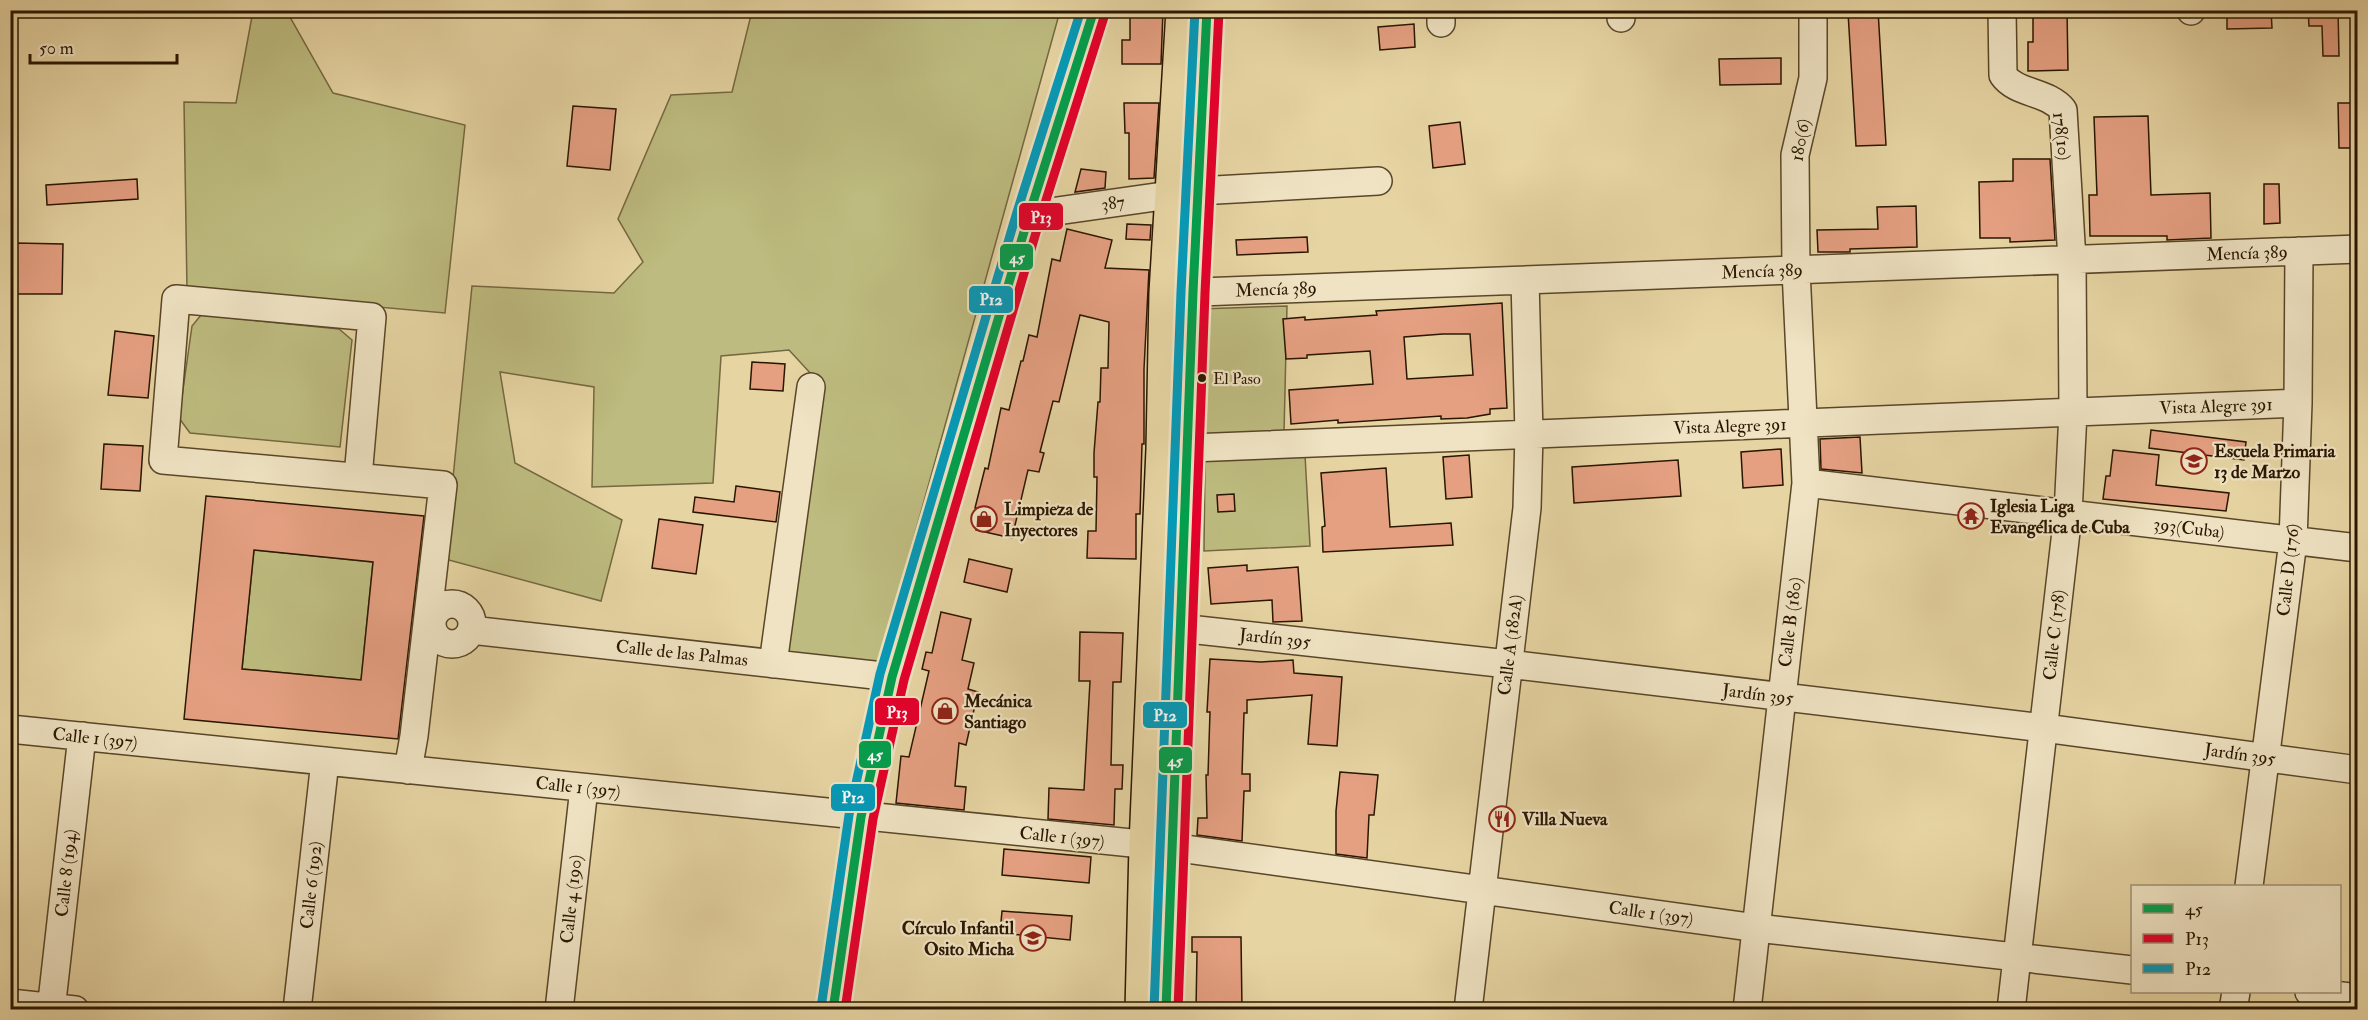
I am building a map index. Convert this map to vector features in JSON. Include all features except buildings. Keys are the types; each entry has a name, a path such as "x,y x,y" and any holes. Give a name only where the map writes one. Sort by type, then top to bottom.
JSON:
{"main road":[{"path":"833,1010 861,817 892,677 1029,215 1094,10"},
{"path":"1142,1010 1158,846 1176,448 1179,293 1184,193 1184,10"},
{"path":"1184,193 1207,10"},
{"path":"1158,846 1166,1010"}],"street":[{"name":"180(6)","path":"1796,270 1795,155 1813,78 1813,10"},
{"name":"178(10)","path":"2002,10 2003,75 2008,82 2057,102 2062,110 2072,260"},
{"name":"387","path":"1029,215 1184,193 1378,181"},
{"name":"Mencía 389","path":"1179,293 2358,249"},
{"name":"Calle D (176)","path":"2249,885 2293,541 2298,403 2299,252"},
{"name":"Calle C (178)","path":"2011,1010 2068,514 2073,412 2072,260"},
{"name":"Calle B (180)","path":"1747,1010 1806,483 1796,270"},
{"name":"Calle A (182A)","path":"1468,1010 1527,507 1529,434 1525,280"},
{"path":"358,477 372,317 176,299 163,460 443,485 425,621 414,736 408,770"},
{"path":"773,663 812,387"},
{"name":"Vista Alegre 391","path":"1176,448 2298,403"},
{"name":"393(Cuba)","path":"1806,483 2358,548"},
{"name":"Calle de las Palmas","path":"425,621 443,606 456,604 468,611 471,617 471,630 892,677"},
{"name":"Jardín 395","path":"1168,626 2044,728 2358,770"},
{"name":"Calle 1 (397)","path":"10,729 1158,846 1757,928 2131,970"},
{"name":"Calle 8 (194)","path":"59,1009 82,736"},
{"name":"Calle 6 (192)","path":"297,1010 325,761"},
{"name":"Calle 4 (190)","path":"559,1010 584,788"},
{"path":"2234,1010 2236,993"},
{"path":"2317,993 2358,998"},
{"path":"10,1002 59,1009"}],"shaded area":[{"path":"1233,10 1431,11 1233,14"},
{"path":"253,11 295,11 290,17 333,93 465,125 445,313 187,290 184,102 236,103"},
{"path":"752,11 1060,11 878,667 784,655 824,388 789,350 721,356 713,483 592,487 594,387 500,372 515,463 622,520 601,601 445,559 472,286 614,293 643,262 618,219 671,95 732,92"},
{"path":"1287,306 1284,433 1203,436 1199,309"},
{"path":"201,315 339,329 352,340 340,447 190,433 179,418 192,326"},
{"path":"1305,455 1310,546 1204,551 1205,461"},
{"path":"254,550 373,562 361,680 242,669"}],"transit line":[{"name":"P12","path":"821,1008 849,815 880,674 1017,212 1081,10"},
{"name":"45","path":"833,1010 861,817 892,677 1029,215 1094,10"},
{"name":"P12","path":"1154,1010 1181,292 1195,10"},
{"name":"45","path":"1166,1010 1193,292 1207,10"},
{"name":"P13","path":"1178,1010 1205,293 1219,11"},
{"name":"P13","path":"845,1010 873,819 904,680 1040,219 1105,14"}],"place":[{"name":"El Paso","path":"1202,378"},
{"name":"Escuela Primaria 13 de Marzo","path":"2194,461"},
{"name":"Iglesia Liga Evangélica de Cuba","path":"1971,516"},
{"name":"Limpieza de Inyectores","path":"984,519"},
{"name":"Mecánica Santiago","path":"945,711"},
{"name":"Villa Nueva","path":"1502,819"},
{"name":"Círculo Infantil Osito Micha","path":"1033,938"}]}
